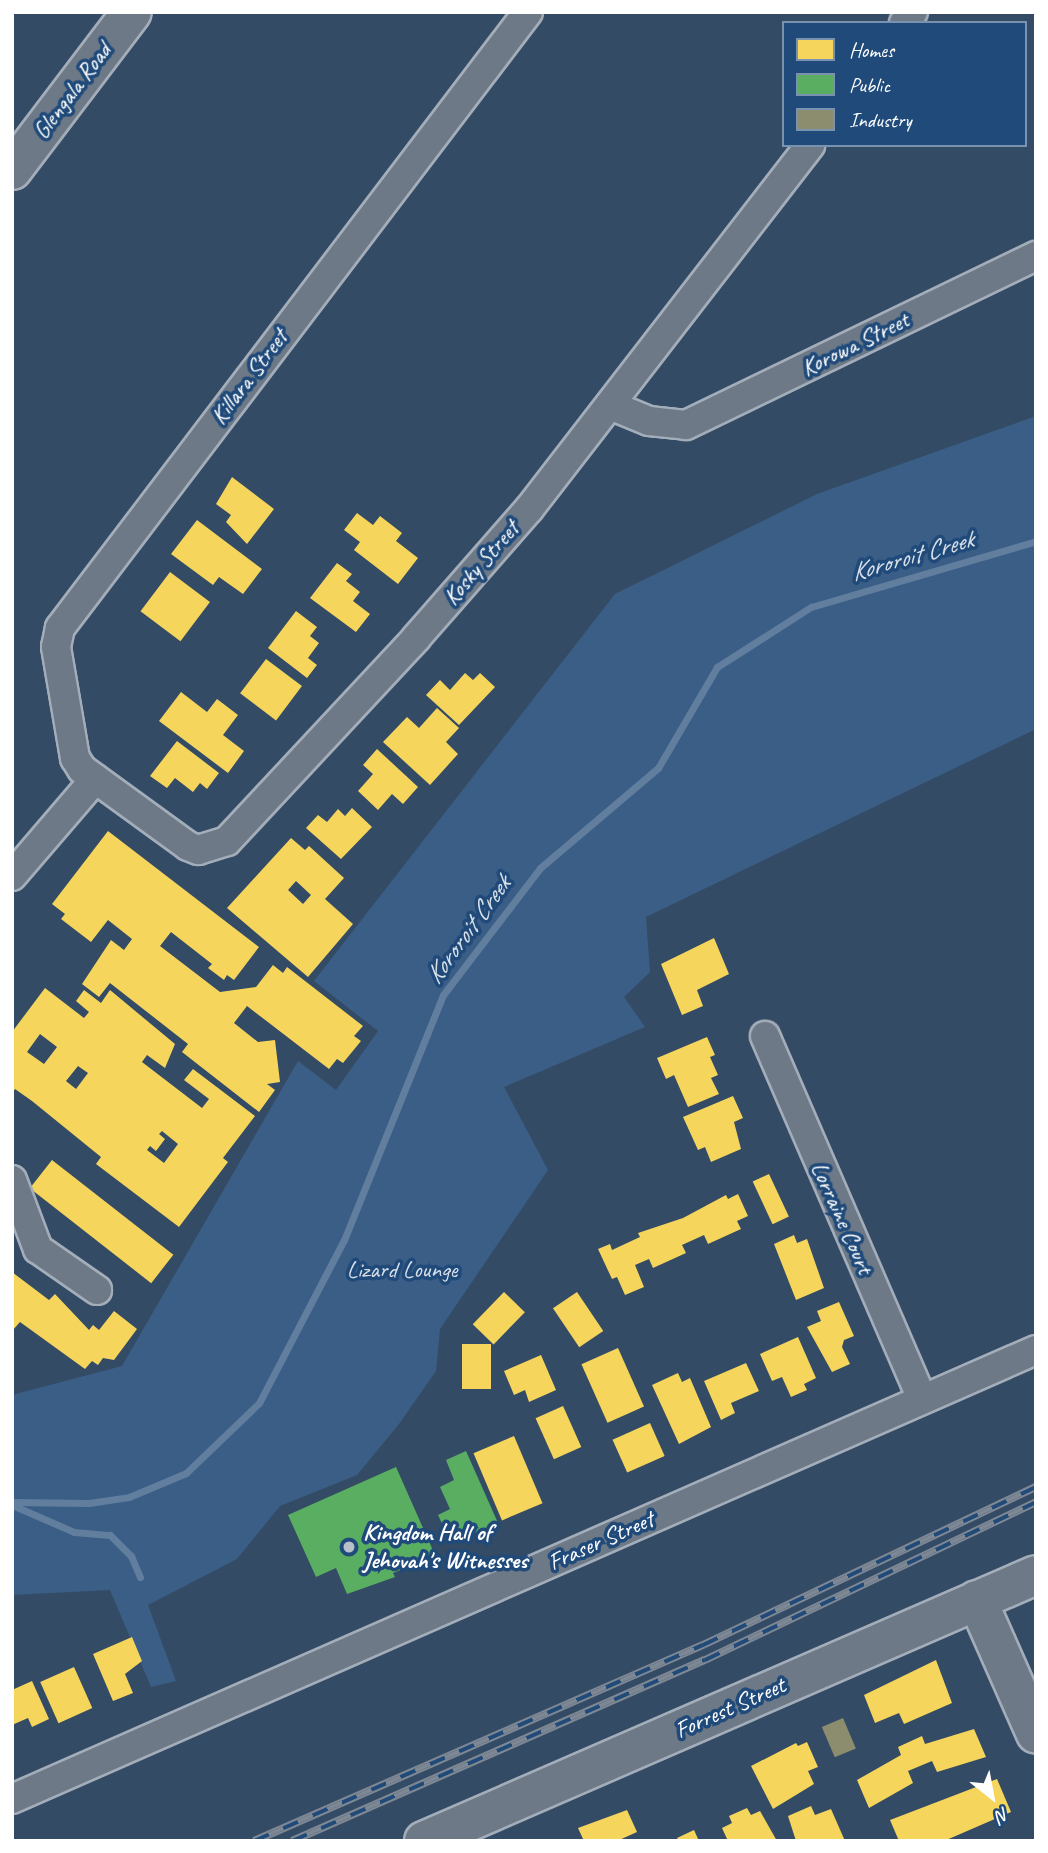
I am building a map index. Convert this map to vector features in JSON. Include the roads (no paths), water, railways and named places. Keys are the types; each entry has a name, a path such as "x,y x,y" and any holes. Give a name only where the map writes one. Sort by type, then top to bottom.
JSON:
{"street":[{"name":"Glengala Road","path":"12,170 132,12"},
{"name":"Killara Street","path":"89,774 71,743 56,648 69,612 528,12"},
{"name":"Kosky Street","path":"89,774 188,846 198,850 227,841 424,628 528,509 808,147"},
{"name":"Korowa Street","path":"617,396 673,426 699,420 1036,256"},
{"path":"12,876 89,774"},
{"name":"Lorraine Court","path":"765,1035 922,1399"},
{"path":"12,1180 38,1249 97,1290"},
{"name":"Fraser Street","path":"12,1799 1036,1350"},
{"name":"Forrest Street","path":"424,1841 1036,1575"},
{"path":"977,1600 1036,1734"}],"waterway":[{"name":"Kororoit Creek","path":"12,1502 89,1503 129,1497 186,1473 259,1403 344,1240 443,995 540,868 658,768 717,667 811,607 1036,541"},
{"path":"12,1505 74,1532 110,1535 131,1556 140,1577"}],"railway":[{"path":"254,1841 703,1645 1036,1487"},
{"path":"292,1841 705,1660 1036,1502"}],"place":[{"name":"Kingdom Hall of Jehovah's Witnesses","path":"349,1547"}],"park label":[{"name":"Lizard Lounge","path":"402,1270"}]}
